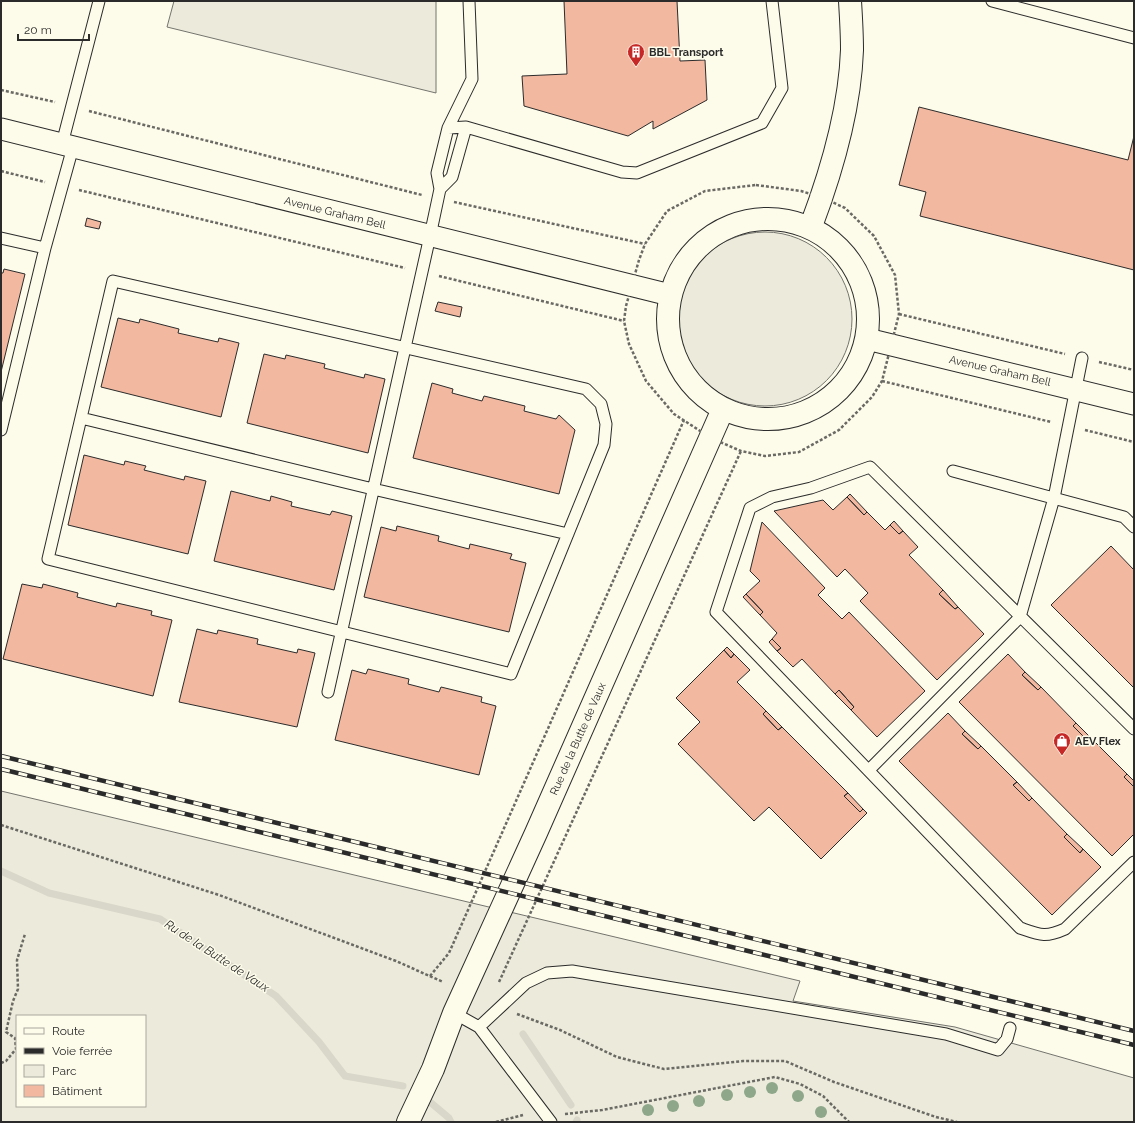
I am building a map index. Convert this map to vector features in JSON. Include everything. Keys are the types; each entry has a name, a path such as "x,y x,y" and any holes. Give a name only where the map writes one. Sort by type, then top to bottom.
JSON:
{"street":[{"path":"811,226 821,197 842,121 852,50 850,1"},
{"name":"Avenue Graham Bell","path":"1,130 670,295"},
{"path":"756,219 787,220 811,226 842,251 859,277 868,308 866,339 856,368 837,392 812,410 783,418 752,418 723,409 701,394 684,374 672,351 667,325 670,295 680,270 699,245 725,228 756,219"},
{"name":"Avenue Graham Bell","path":"866,339 1134,404"},
{"name":"Rue de la Butte de Vaux","path":"410,1117 433,1069 454,1013 536,833 723,409"}],"lane":[{"path":"1,430 45,248 62,186 72,107 98,1"},
{"path":"328,692 439,194 437,173 448,128 472,79 469,1"},
{"path":"448,128 466,127 622,172 636,173 762,123 782,88 772,1"},
{"path":"992,1 1134,38"},
{"path":"439,194 452,177 466,127"},
{"path":"1,238 45,248"},
{"path":"113,281 586,389 601,404 606,424 604,445 511,674 48,559 81,418 113,281"},
{"path":"869,770 1020,617 1054,498 1082,358"},
{"path":"81,418 373,489 568,534"},
{"path":"1134,729 870,467 811,488 772,497 750,508 716,612 1020,928 1036,934 1052,935 1066,929 1134,862"},
{"path":"953,471 1124,517 1134,527"},
{"path":"479,1027 526,983 547,973 572,971 946,1034 998,1050 1007,1039 1010,1028"},
{"path":"454,1013 479,1027 550,1122"}],"path":[{"path":"1,90 645,244"},
{"path":"1,171 624,321"},
{"path":"756,185 801,191 821,197 845,208 874,236 895,275 899,314 882,381 872,397 838,430 799,452 765,456 741,451 711,438 674,414 646,381 629,344 624,321 631,286 645,244 667,211 705,191 756,185"},
{"path":"899,314 1134,370"},
{"path":"882,381 1134,442"},
{"path":"430,976 449,953 684,420"},
{"path":"741,451 500,981 488,1002 500,1008 560,1030 617,1057 664,1069 743,1061 784,1061 834,1082 936,1117 957,1122"},
{"path":"1,825 219,895 396,961 464,992"},
{"path":"1,1063 6,1061 16,1049 14,1038 6,1032 13,1001 18,989 17,960 25,934"},
{"path":"496,1122 542,1110 563,1114 602,1110 775,1077 800,1084 823,1096 849,1122"}],"green space":[{"path":"174,1 436,1 436,93 167,27"},
{"path":"765,232 782,234 798,239 820,252 832,264 841,278 848,294 852,319 850,336 845,352 832,374 820,386 806,395 790,402 765,406 748,404 732,399 710,386 698,374 689,360 682,344 678,319 680,302 685,286 698,264 710,252 724,243 740,236"},
{"path":"1,791 800,981 793,1001 955,1027 1134,1078 1134,1122 1,1122"}],"building":[{"name":"BBL Transport","path":"564,1 677,1 680,61 705,60 707,100 653,129 653,121 628,136 524,106 522,76 567,74"},
{"path":"919,107 1128,160 1134,136 1134,270 920,216 926,192 899,185"},
{"path":"87,218 101,222 99,229 85,226"},
{"path":"4,269 25,274 1,372 1,273 3,273"},
{"path":"438,302 462,307 460,317 435,311"},
{"path":"118,318 139,323 140,319 179,329 178,333 218,342 219,338 239,343 221,417 101,387"},
{"path":"264,354 285,359 286,355 325,364 324,368 364,378 365,374 385,379 368,453 247,423"},
{"path":"432,383 453,389 452,393 482,401 484,396 525,406 524,411 556,419 559,415 575,430 559,494 413,458"},
{"path":"84,455 124,465 125,461 146,466 144,470 184,480 185,476 206,481 188,554 68,525"},
{"path":"231,491 270,501 271,496 292,502 291,506 330,515 332,511 352,516 334,590 214,561"},
{"path":"850,494 867,512 864,515 847,497"},
{"path":"847,497 864,515 867,512 885,530 890,525 899,534 903,531 918,547 909,555 943,590 939,594 955,609 958,607 984,634 937,680 860,601 868,593 845,569 837,577 774,511 823,500 833,510"},
{"path":"894,521 903,531 899,534 890,525"},
{"path":"762,522 825,588 818,595 842,619 849,612 925,691 877,737 851,710 854,707 839,690 835,694 802,659 793,667 777,651 781,648 772,639 777,633 760,615 763,612 746,594 760,581 750,571"},
{"path":"397,526 439,536 438,541 469,549 470,544 512,554 510,559 526,563 509,632 364,597 381,527 396,531"},
{"path":"1111,546 1134,570 1134,688 1051,605"},
{"path":"22,584 42,588 43,584 78,593 77,597 116,607 117,603 152,611 151,615 172,620 153,696 3,659"},
{"path":"943,590 958,607 955,609 939,594"},
{"path":"746,594 763,612 760,615 743,597"},
{"path":"197,629 217,634 218,630 258,639 257,644 297,653 298,649 315,653 297,727 179,702"},
{"path":"772,639 781,648 777,651 769,642"},
{"path":"727,647 734,654 731,658 724,650"},
{"path":"724,650 731,658 734,654 750,670 737,682 766,711 763,714 778,730 782,727 848,793 844,796 860,812 863,809 867,813 821,859 769,807 754,821 678,744 700,722 676,698"},
{"path":"1008,654 1025,672 1022,675 1038,690 1041,687 1076,723 1073,726 1089,742 1092,739 1127,774 1124,777 1134,787 1134,834 1112,856 959,702"},
{"path":"368,669 409,679 408,684 439,692 441,687 482,697 481,702 496,706 479,775 335,740 352,670 366,674"},
{"path":"1025,672 1041,687 1038,690 1022,675"},
{"path":"839,690 854,707 851,710 835,694"},
{"path":"766,711 782,727 778,730 763,714"},
{"path":"948,713 965,731 962,734 978,749 981,746 1017,782 1013,785 1029,801 1032,798 1067,834 1064,837 1080,853 1083,849 1101,867 1052,915 899,761"},
{"path":"1076,723 1092,739 1089,742 1073,726"},
{"path":"965,731 981,746 978,749 962,734"},
{"path":"1127,774 1134,781 1134,787 1124,777"},
{"path":"1017,782 1032,798 1029,801 1013,785"},
{"path":"848,793 863,809 860,812 844,796"},
{"path":"1067,834 1083,849 1080,853 1064,837"}],"waterway":[{"name":"Ru de la Butte de Vaux","path":"1,871 49,893 160,919 276,996 319,1042 345,1076 403,1086"},
{"path":"523,1034 571,1105"},
{"name":"Ru de la Butte de Vaux","path":"430,1102 449,1118 451,1122"}],"railway":[{"path":"1,756 1134,1031"},
{"path":"1,769 1134,1045"}],"place":[{"name":"BBL Transport","path":"636,67"},
{"name":"AEV Flex","path":"1062,756"}]}
